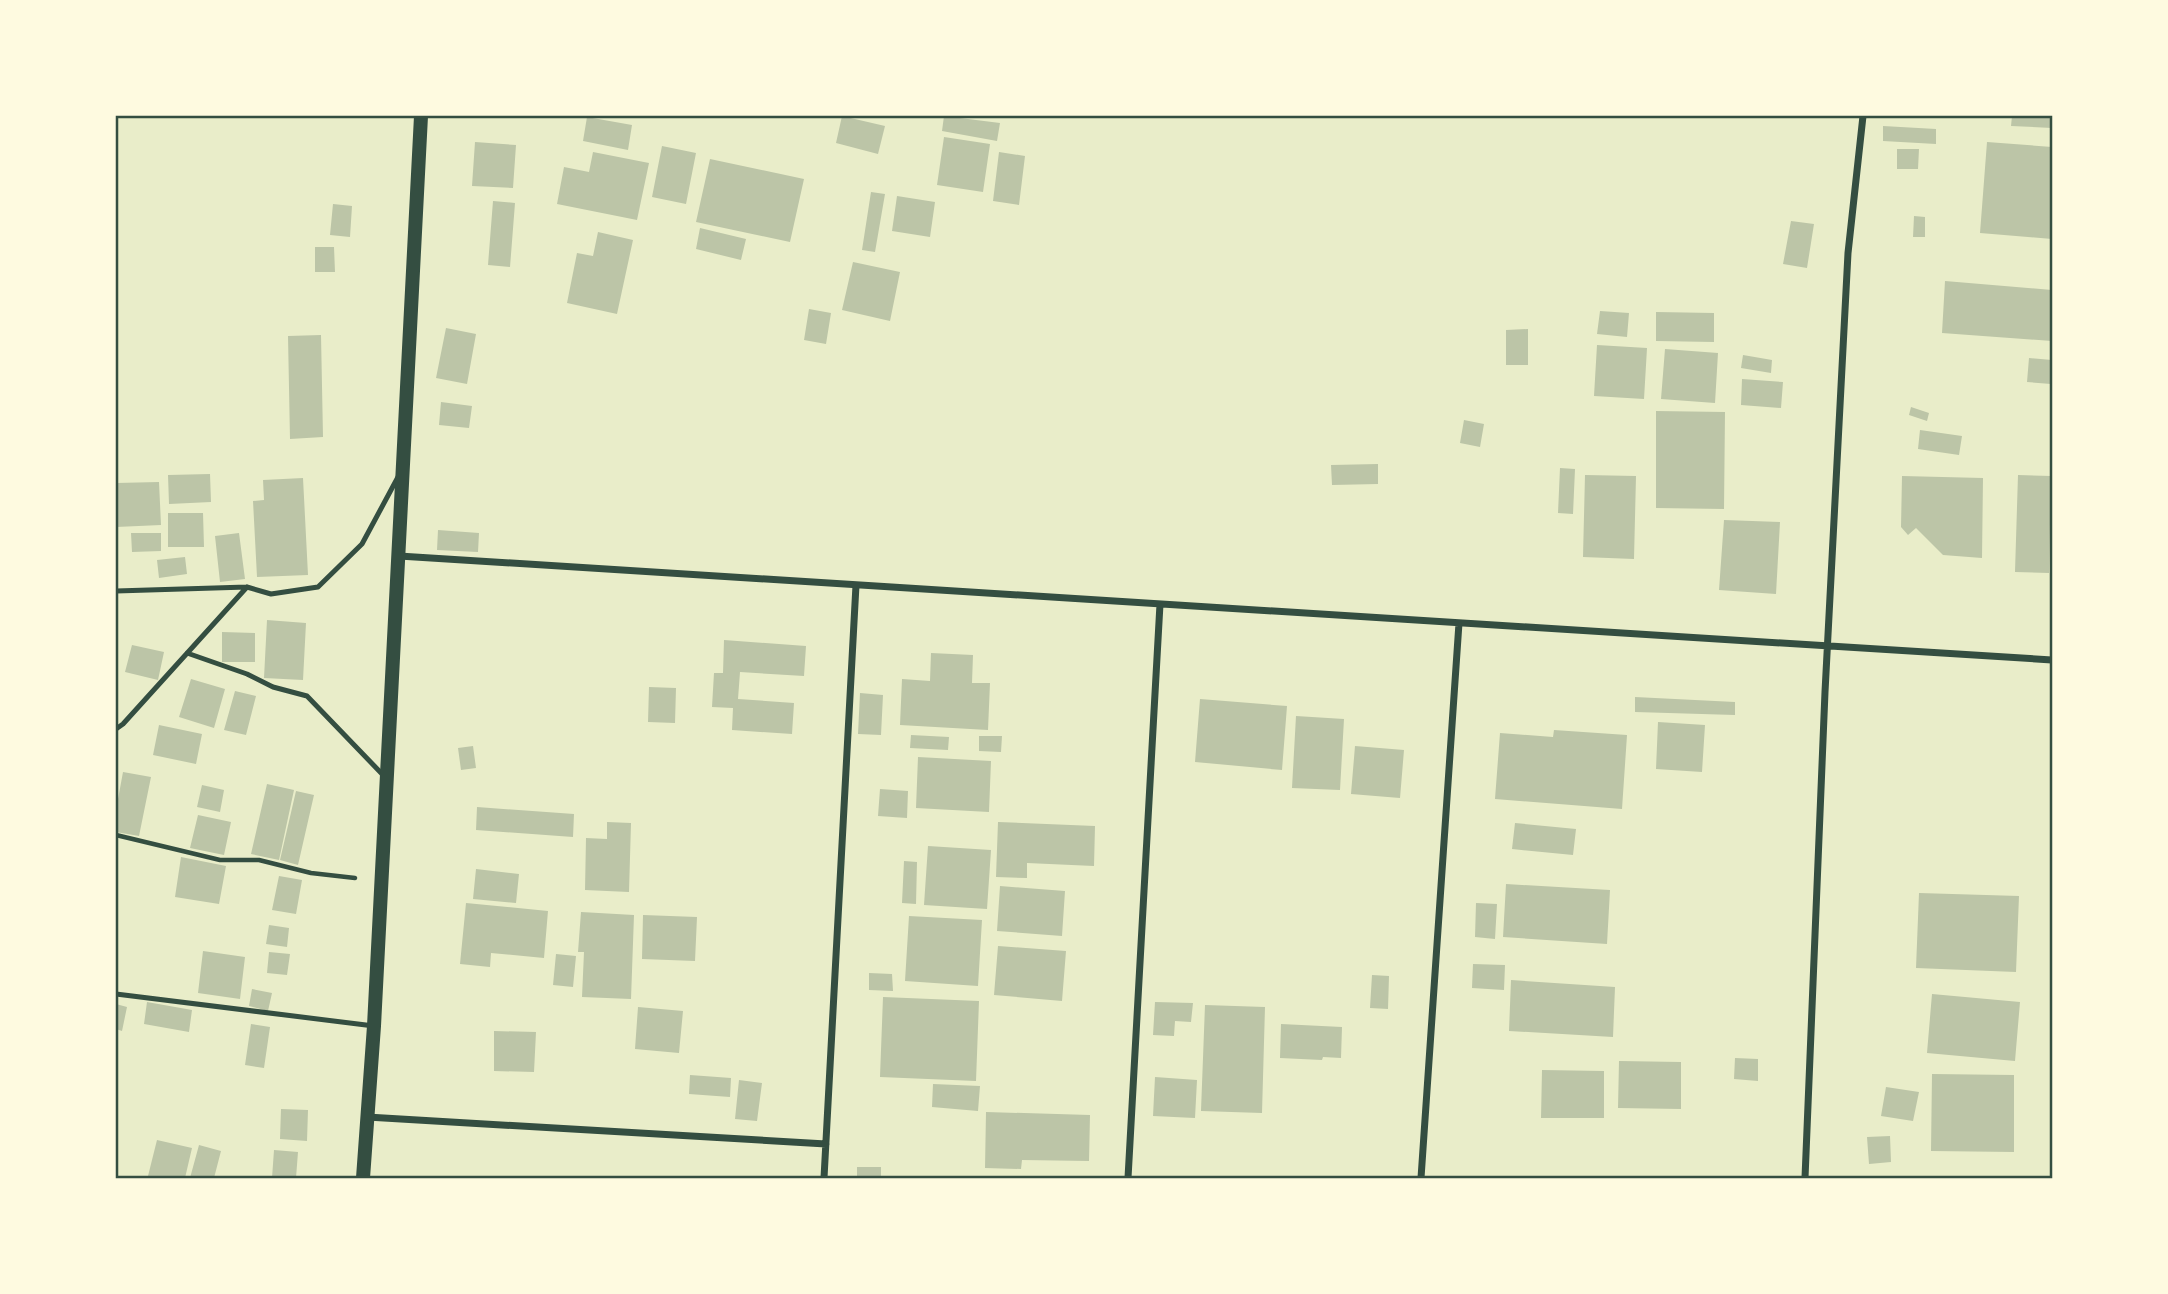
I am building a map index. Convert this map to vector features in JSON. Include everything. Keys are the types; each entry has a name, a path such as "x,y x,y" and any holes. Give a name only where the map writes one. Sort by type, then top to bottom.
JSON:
{"main road":[{"path":"363,1178 374,1026 421,116"}],"street":[{"path":"1805,1178 1827,644 1848,253 1863,116"},
{"path":"398,556 2053,660"},
{"path":"824,1178 856,585"},
{"path":"1128,1178 1160,604"},
{"path":"1421,1178 1459,623"},
{"path":"367,1117 826,1144"}],"lane":[{"path":"116,591 247,587 271,594 318,587 362,544 403,468"},
{"path":"116,729 247,587"},
{"path":"187,653 247,674 273,687 307,696 386,779"},
{"path":"116,994 374,1026"}],"path":[{"path":"116,835 219,860 259,860 311,873 380,880"}],"building":[{"path":"842,116 885,126 878,154 836,143"},
{"path":"944,116 1000,123 997,141 942,131"},
{"path":"2012,116 2052,116 2052,128 2011,126"},
{"path":"587,117 632,125 628,150 583,141"},
{"path":"1883,126 1936,129 1936,144 1883,141"},
{"path":"944,137 990,144 983,192 937,185"},
{"path":"475,142 516,145 513,188 472,186"},
{"path":"1987,142 2052,147 2052,239 1980,233"},
{"path":"662,146 696,153 686,204 652,197"},
{"path":"1897,149 1919,149 1918,169 1897,169"},
{"path":"593,152 649,163 637,220 557,204 564,167 589,172"},
{"path":"999,152 1025,156 1019,205 993,201"},
{"path":"710,159 804,179 790,242 696,222"},
{"path":"871,192 885,194 875,252 862,250"},
{"path":"897,196 935,202 930,237 892,231"},
{"path":"493,201 515,203 510,267 488,265"},
{"path":"333,204 352,206 350,237 330,235"},
{"path":"1914,216 1925,217 1925,237 1913,237"},
{"path":"1791,221 1814,224 1807,268 1783,264"},
{"path":"700,228 746,239 741,260 696,249"},
{"path":"598,232 633,240 617,314 567,303 577,253 593,256"},
{"path":"315,247 334,247 335,272 315,272"},
{"path":"853,262 900,272 890,321 842,310"},
{"path":"1945,281 2052,290 2052,341 1942,333"},
{"path":"809,309 831,313 826,344 804,340"},
{"path":"1600,311 1629,313 1627,337 1597,334"},
{"path":"1656,312 1714,313 1714,342 1656,341"},
{"path":"446,328 476,334 467,384 436,378"},
{"path":"1528,329 1528,365 1506,365 1506,330"},
{"path":"321,335 323,437 290,439 288,336"},
{"path":"1597,345 1647,348 1644,399 1594,396"},
{"path":"1665,349 1718,353 1715,403 1661,399"},
{"path":"1743,355 1772,360 1771,373 1741,368"},
{"path":"2029,358 2052,360 2051,384 2027,382"},
{"path":"1742,379 1783,382 1781,408 1741,405"},
{"path":"441,402 472,406 469,428 439,425"},
{"path":"1911,407 1929,413 1927,421 1909,415"},
{"path":"1656,411 1725,412 1724,509 1656,508"},
{"path":"1464,420 1484,424 1480,447 1460,443"},
{"path":"1920,430 1962,436 1959,455 1918,449"},
{"path":"1378,464 1378,484 1332,485 1331,465"},
{"path":"1560,468 1575,469 1573,514 1558,513"},
{"path":"210,474 211,502 169,504 168,475"},
{"path":"1585,475 1636,476 1634,559 1583,557"},
{"path":"2018,475 2051,476 2049,573 2015,572"},
{"path":"1902,476 1983,478 1982,558 1943,555 1916,528 1908,535 1901,527"},
{"path":"303,478 308,575 257,577 253,501 264,500 263,480"},
{"path":"159,482 161,525 116,527 116,483"},
{"path":"168,513 203,513 204,547 168,547"},
{"path":"1724,520 1780,522 1776,594 1719,590"},
{"path":"438,530 479,533 478,552 437,550"},
{"path":"131,533 161,533 161,551 132,552"},
{"path":"239,533 245,579 220,582 215,536"},
{"path":"185,557 187,574 159,578 157,560"},
{"path":"267,620 306,623 303,680 264,678"},
{"path":"222,632 255,633 255,662 222,662"},
{"path":"724,640 806,646 804,676 740,672 738,699 794,703 792,734 732,730 733,708 712,707 714,673 723,673"},
{"path":"132,645 164,652 158,680 125,672"},
{"path":"931,653 973,655 972,683 990,683 988,730 900,725 902,679 930,681"},
{"path":"191,679 225,689 214,728 179,717"},
{"path":"649,687 676,688 675,723 648,722"},
{"path":"235,691 256,696 246,735 224,730"},
{"path":"860,693 883,695 881,735 858,734"},
{"path":"1635,697 1735,702 1735,715 1635,712"},
{"path":"1200,699 1287,706 1282,770 1195,762"},
{"path":"1296,716 1344,719 1340,790 1292,788"},
{"path":"1658,722 1705,725 1702,772 1656,769"},
{"path":"159,725 202,734 196,764 153,755"},
{"path":"1554,730 1627,735 1622,809 1495,799 1500,733 1553,737"},
{"path":"911,735 949,737 948,750 910,748"},
{"path":"979,736 1002,736 1001,752 979,751"},
{"path":"473,746 476,768 461,770 458,748"},
{"path":"1355,746 1404,750 1400,798 1351,794"},
{"path":"918,757 991,761 989,812 916,808"},
{"path":"123,772 151,777 139,836 116,832 116,810"},
{"path":"267,784 294,790 279,860 251,854"},
{"path":"202,785 224,790 220,812 197,807"},
{"path":"880,789 908,791 907,818 878,816"},
{"path":"296,791 314,795 298,865 280,860"},
{"path":"477,807 574,814 573,837 476,830"},
{"path":"198,815 231,822 224,855 190,848"},
{"path":"607,822 631,823 629,892 585,890 586,838 607,839"},
{"path":"998,822 1095,826 1094,866 1027,863 1027,878 996,877"},
{"path":"1515,823 1576,829 1573,855 1512,849"},
{"path":"928,846 991,850 987,909 924,905"},
{"path":"181,857 226,866 219,904 175,897"},
{"path":"904,861 917,862 916,904 902,903"},
{"path":"476,869 519,874 516,903 473,899"},
{"path":"279,876 302,880 296,914 272,910"},
{"path":"1506,884 1610,890 1607,944 1503,937"},
{"path":"1000,886 1065,891 1062,936 997,931"},
{"path":"1919,893 2019,896 2016,972 1916,968"},
{"path":"466,903 548,911 544,958 491,953 490,967 460,964"},
{"path":"1476,903 1497,904 1495,939 1475,937"},
{"path":"581,912 634,915 631,999 582,997 584,952 578,952"},
{"path":"643,915 697,917 695,961 642,959"},
{"path":"909,916 982,920 978,986 905,981"},
{"path":"269,925 289,928 287,947 266,944"},
{"path":"998,946 1066,951 1062,1001 994,995"},
{"path":"203,951 245,957 240,999 198,993"},
{"path":"269,952 290,954 287,975 267,973"},
{"path":"556,954 576,956 573,987 553,985"},
{"path":"1473,964 1505,965 1504,990 1472,988"},
{"path":"869,973 892,974 893,991 869,990"},
{"path":"1372,975 1389,976 1388,1009 1370,1008"},
{"path":"1511,980 1615,987 1613,1037 1509,1031"},
{"path":"252,989 272,993 268,1011 249,1006"},
{"path":"1932,994 2020,1002 2015,1061 1927,1053"},
{"path":"883,997 979,1001 976,1081 880,1077"},
{"path":"147,1002 192,1010 189,1032 144,1024"},
{"path":"1155,1002 1193,1003 1191,1022 1175,1021 1174,1036 1153,1035"},
{"path":"116,1004 127,1007 122,1031 116,1029"},
{"path":"1205,1005 1265,1007 1262,1113 1201,1111"},
{"path":"638,1007 683,1011 679,1053 635,1049"},
{"path":"251,1024 270,1027 264,1068 245,1065"},
{"path":"1281,1024 1342,1027 1341,1058 1280,1058"},
{"path":"494,1031 536,1032 534,1072 494,1071"},
{"path":"1735,1058 1758,1059 1758,1081 1734,1079"},
{"path":"1619,1061 1681,1062 1681,1109 1618,1108"},
{"path":"1542,1070 1604,1071 1604,1118 1541,1118"},
{"path":"1932,1074 2014,1075 2014,1152 1931,1151"},
{"path":"690,1075 731,1078 730,1097 689,1094"},
{"path":"1155,1077 1197,1080 1195,1118 1153,1116"},
{"path":"739,1080 762,1083 757,1121 735,1119"},
{"path":"933,1084 980,1086 978,1111 932,1107"},
{"path":"1886,1087 1919,1092 1913,1121 1881,1116"},
{"path":"281,1109 308,1110 307,1141 280,1139"},
{"path":"986,1112 1090,1115 1089,1161 1022,1160 1021,1169 985,1168"},
{"path":"1890,1136 1891,1162 1869,1164 1867,1137"},
{"path":"157,1140 192,1148 185,1178 148,1176"},
{"path":"199,1145 221,1151 214,1178 190,1178"},
{"path":"274,1150 298,1152 296,1178 272,1178"},
{"path":"857,1167 881,1167 881,1178 857,1178"}]}
